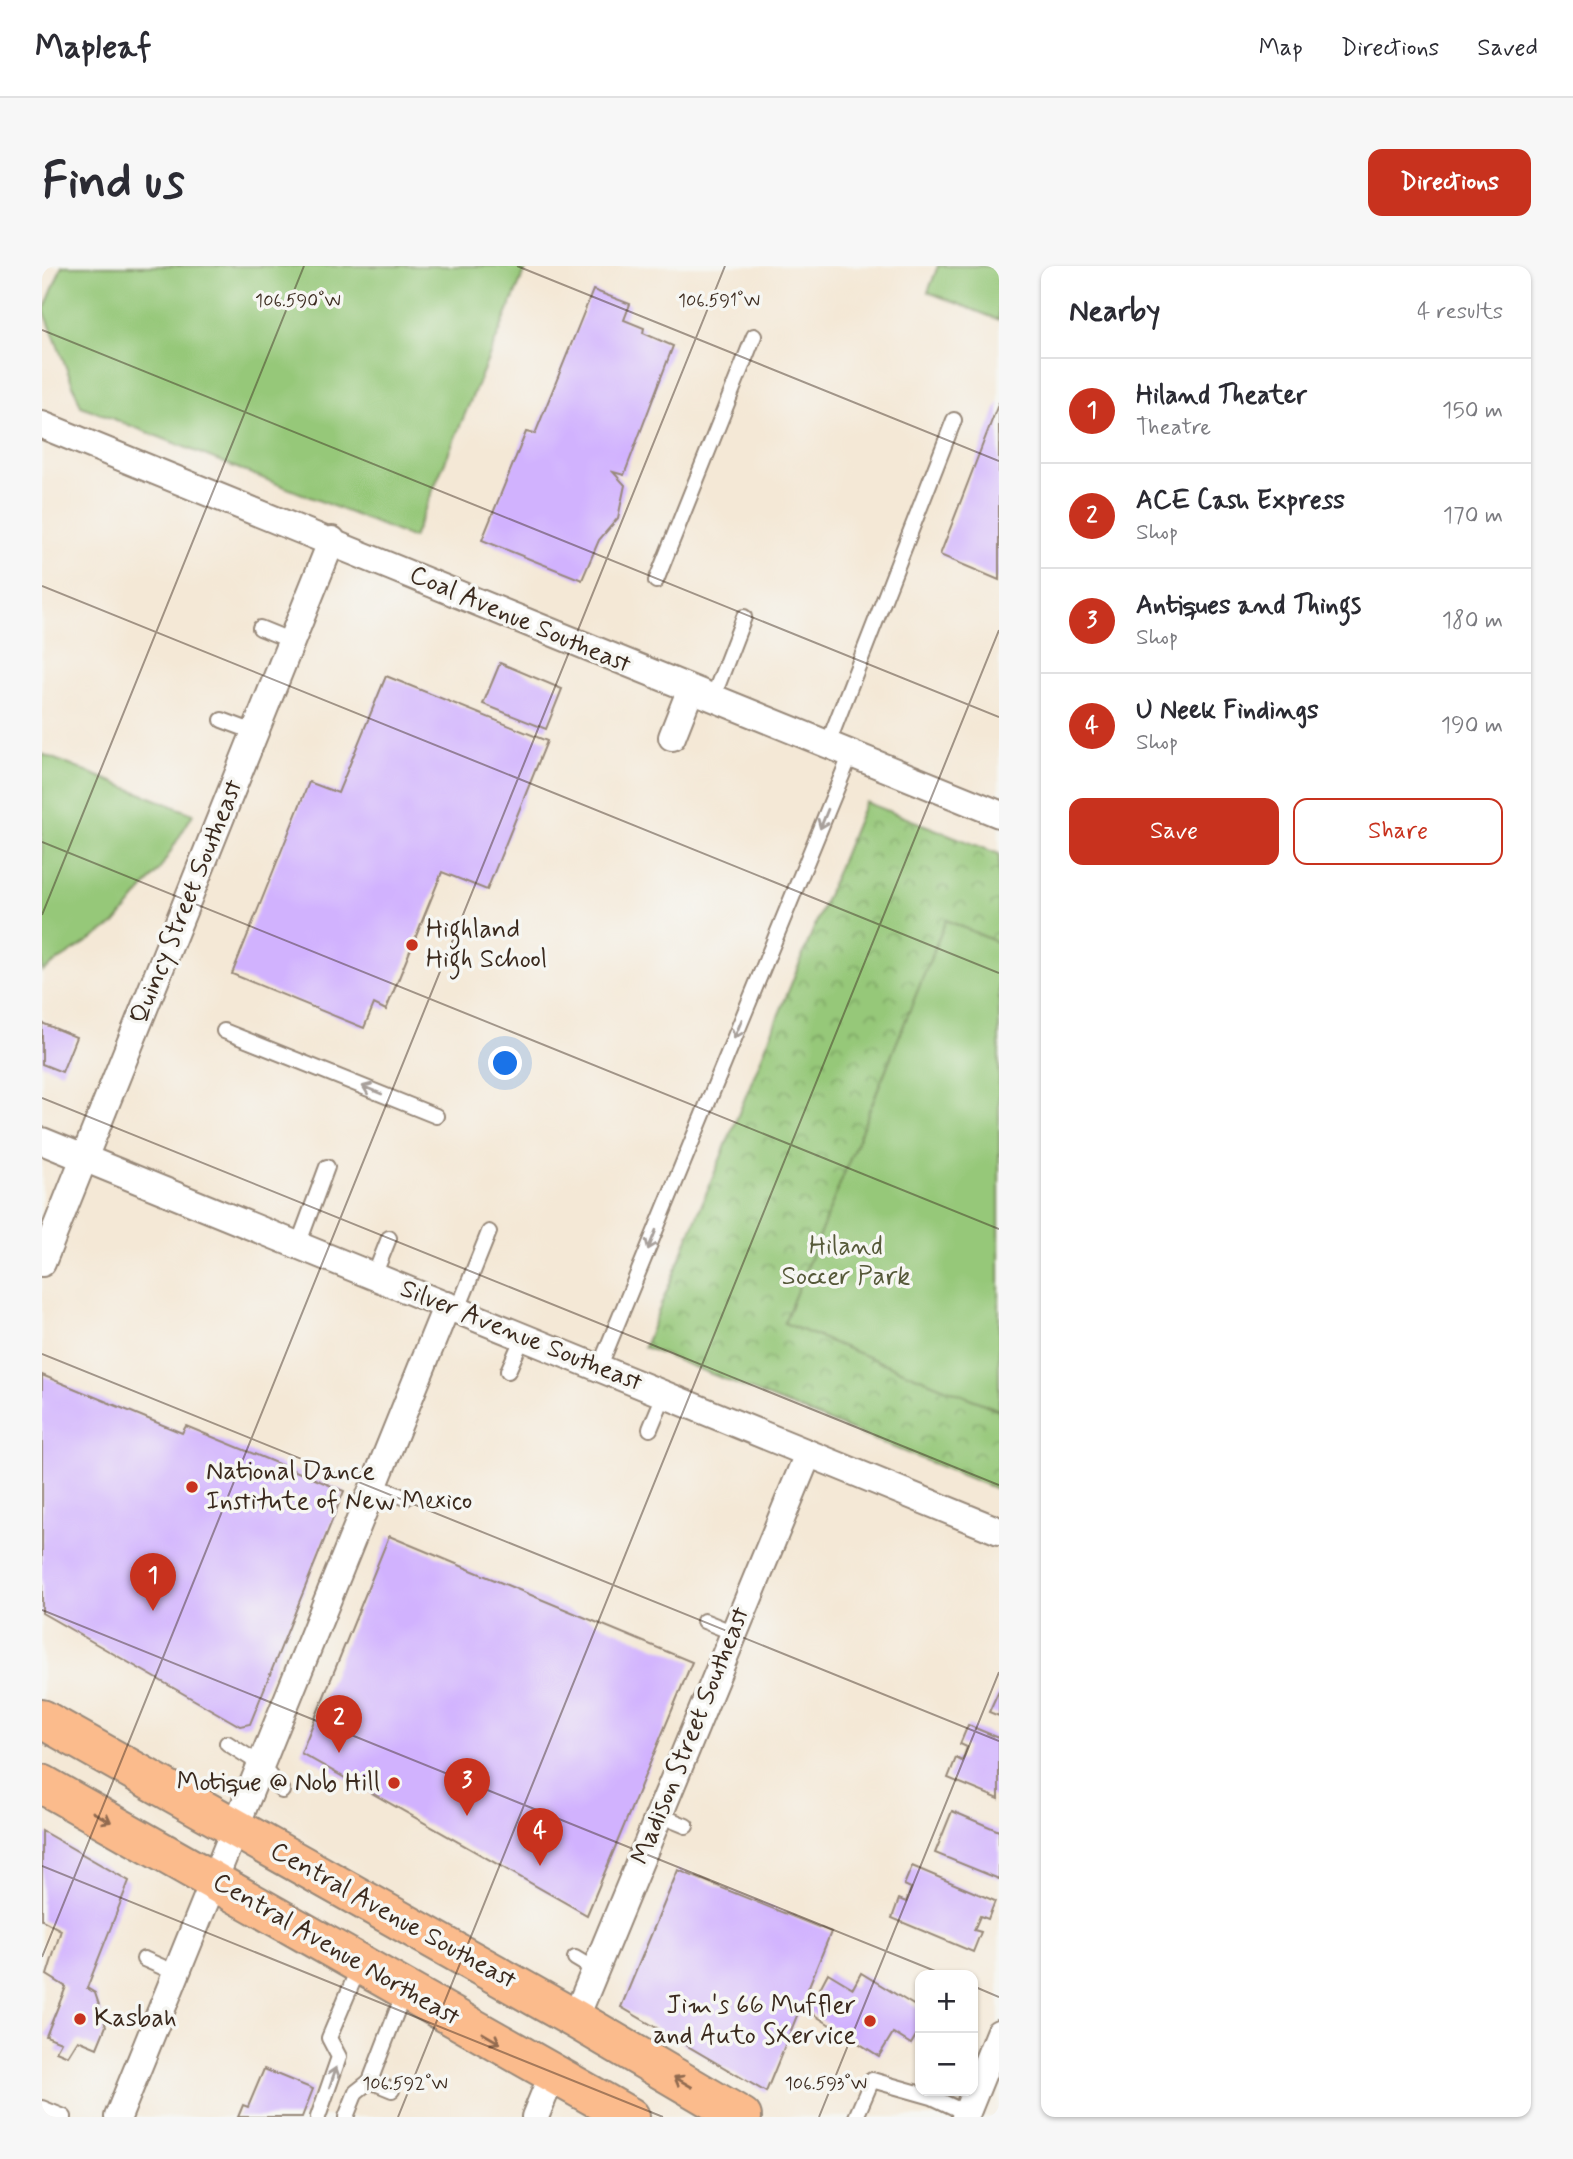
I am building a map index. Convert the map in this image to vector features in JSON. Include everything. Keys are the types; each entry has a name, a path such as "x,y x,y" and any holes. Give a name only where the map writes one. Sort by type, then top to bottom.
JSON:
{"main road":[{"name":"Central Avenue Southeast","path":"42,1719 575,2019 742,2117"},
{"name":"Central Avenue Northeast","path":"42,1784 630,2117"}],"street":[{"name":"Coal Avenue Southeast","path":"42,425 332,540 701,696 999,814"},
{"name":"Quincy Street Southeast","path":"42,1263 332,540"},
{"path":"672,737 701,696"},
{"name":"Silver Avenue Southeast","path":"42,1141 999,1531"},
{"path":"118,2117 374,1485 452,1307"},
{"name":"Madison Street Southeast","path":"575,2019 585,1964 659,1815 808,1454"},
{"path":"966,2115 999,2034"},
{"path":"535,2117 553,2073"}],"lane":[{"path":"656,581 754,336"},
{"path":"599,1368 838,751 954,420"},
{"path":"701,696 744,617"},
{"path":"260,628 292,640"},
{"path":"222,720 254,732"},
{"path":"223,1031 436,1116"},
{"path":"298,1245 327,1167"},
{"path":"452,1307 489,1232"},
{"path":"374,1276 388,1238"},
{"path":"508,1371 523,1336"},
{"path":"650,1429 664,1395"},
{"path":"374,1485 406,1498"},
{"path":"704,1621 734,1633"},
{"path":"227,1743 260,1764 282,1791"},
{"path":"659,1815 686,1826"},
{"path":"144,1959 176,1973"},
{"path":"318,2117 339,2057 329,2038 360,1963"},
{"path":"346,2117 356,2092 370,2081 406,1989"},
{"path":"856,2117 872,2080 932,2097 966,2115"},
{"path":"370,2081 392,2090"},
{"path":"42,2108 64,2117"}],"green space":[{"path":"62,266 527,266 413,538 81,406 44,310"},
{"path":"938,266 999,266 999,320 928,292"},
{"path":"42,754 193,814 160,869 115,924 42,971"},
{"name":"Hiland Soccer Park","path":"865,802 999,854 999,1490 644,1347"},
{"path":"946,920 999,943 999,1410 784,1323"}],"building":[{"path":"593,290 630,304 624,320 644,328 643,333 673,346 624,475 613,472 625,485 618,518 599,540 582,580 482,540 526,432 535,434"},
{"path":"999,402 999,580 940,555"},
{"path":"500,663 562,689 546,729 483,704"},
{"path":"386,676 547,741 487,890 442,872 386,1010 374,1004 364,1028 232,974 309,782 338,793"},
{"path":"42,1023 76,1037 62,1072 42,1064"},
{"path":"42,1375 182,1433 186,1426 344,1491 250,1724 240,1726 42,1613"},
{"path":"389,1536 692,1662 587,1915 301,1753"},
{"path":"999,1690 999,1716 989,1712"},
{"path":"968,1725 999,1738 999,1799 948,1778 956,1758 962,1761 967,1747 960,1744"},
{"path":"952,1811 999,1831 999,1879 935,1853"},
{"path":"42,1831 129,1881 87,1988 95,1993 106,2026 97,2048 78,2040 68,2056 56,2051 61,2042 46,2036 66,1987 47,1975 61,1930 42,1920"},
{"path":"912,1866 995,1901 988,1919 980,1916 974,1930 981,1932 973,1952 892,1918 899,1899 906,1902 911,1888 904,1885"},
{"path":"678,1870 831,1932 766,2092 621,2007"},
{"path":"828,1973 853,1988 861,1973 915,2006 915,2037 911,2044 893,2033 879,2056 808,2011"},
{"path":"264,2069 313,2089 302,2117 238,2117 243,2105 248,2107"}],"place":[{"name":"Highland High School","path":"412,945"},
{"name":"National Dance Institute of New Mexico","path":"192,1487"},
{"name":"Hiland Theater","path":"153,1611"},
{"name":"ACE Cash Express","path":"339,1753"},
{"name":"Motique @ Nob Hill","path":"394,1783"},
{"name":"Antiques and Things","path":"467,1816"},
{"name":"U Neek Findings","path":"540,1866"},
{"name":"Kasbah","path":"80,2019"},
{"name":"Jim's 66 Muffler and Auto SXervice","path":"870,2021"}]}
